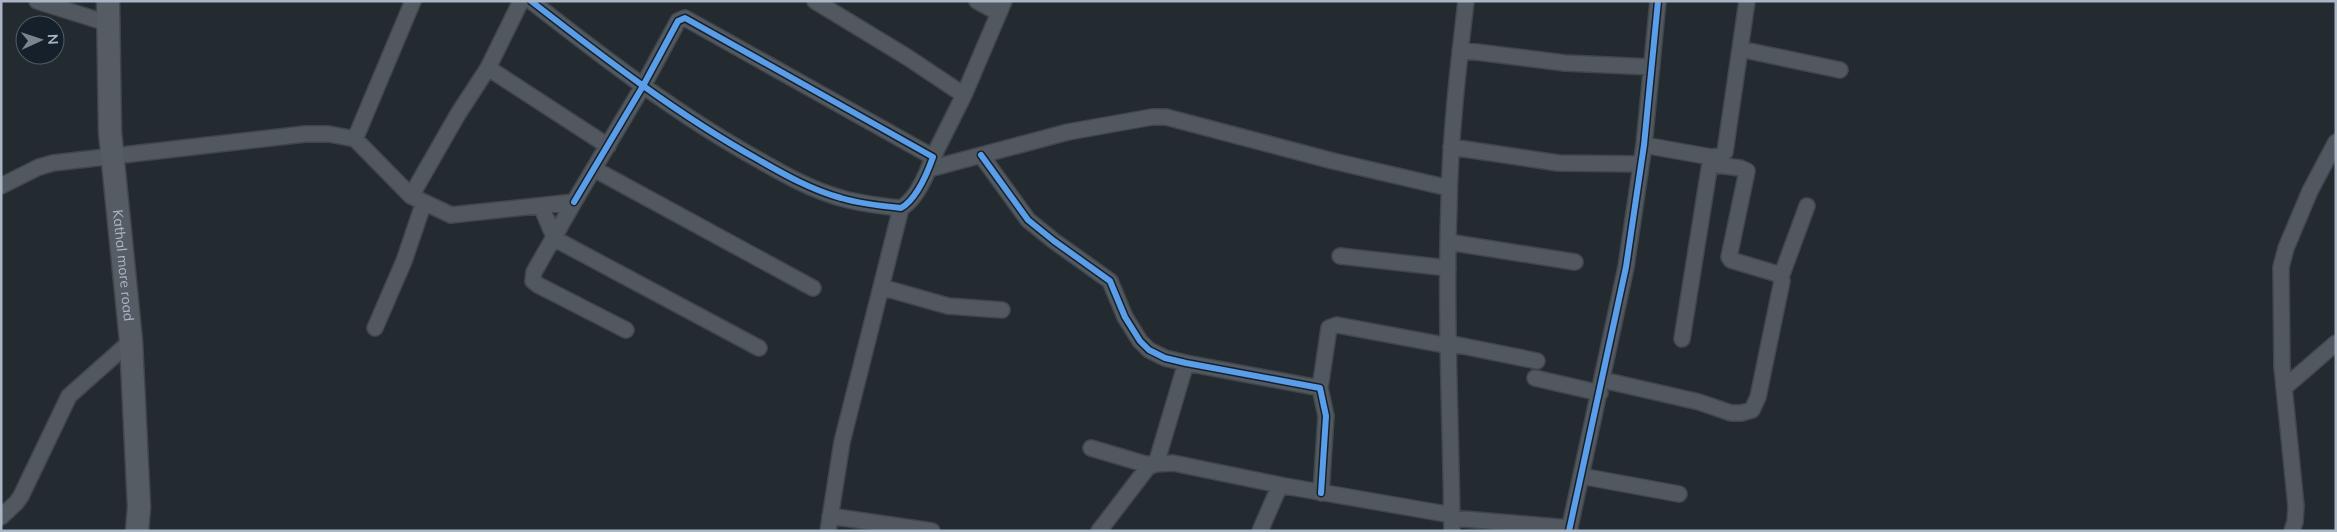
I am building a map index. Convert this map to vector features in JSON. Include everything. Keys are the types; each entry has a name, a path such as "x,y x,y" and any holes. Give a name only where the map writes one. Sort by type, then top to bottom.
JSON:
{"main road":[{"name":"Kathal more road","path":"108,12 109,122 131,341 138,531"}],"street":[{"path":"36,1 108,12"},
{"path":"355,138 413,1"},
{"path":"374,328 404,261 417,199 458,114 488,68 521,1"},
{"path":"531,1 600,56 702,126 799,182 840,198 869,205 901,208 909,204 931,163 964,95 1002,7 976,1"},
{"path":"815,1 907,57 964,95"},
{"path":"1452,521 1448,343 1449,188 1451,147 1466,1"},
{"path":"1091,448 1146,464 1173,463 1321,492 1452,521 1569,529 1626,268 1644,145 1658,1"},
{"path":"1710,160 1721,156 1725,152 1747,1"},
{"path":"626,330 538,286 533,281 534,272 555,240 574,202 643,86 678,21 685,18 931,163 982,155 1077,130 1152,116 1166,117 1333,161 1449,188"},
{"path":"1740,49 1840,70"},
{"path":"1460,50 1565,63 1652,67"},
{"path":"488,68 608,146"},
{"path":"1,186 39,167 53,163 305,134 329,134 355,138 417,199 451,215 574,202"},
{"path":"2296,528 2282,357 2280,283 2282,262 2310,191 2336,142"},
{"path":"1644,145 1710,160 1740,168 1747,172 1729,253 1731,260 1778,274 1781,277"},
{"path":"1451,147 1558,163 1641,164"},
{"path":"982,155 1028,220 1110,281 1125,317 1140,341 1149,350 1165,358 1186,363 1320,388"},
{"path":"1682,339 1710,160"},
{"path":"594,169 813,288"},
{"path":"542,206 555,240 759,348"},
{"path":"1535,378 1698,402 1731,413 1742,413 1752,410 1758,397 1781,291 1781,277 1806,206"},
{"path":"901,208 842,442 829,523 925,530"},
{"path":"1448,242 1575,262"},
{"path":"1340,256 1448,268"},
{"path":"881,287 948,306 1002,310"},
{"path":"1321,492 1326,416 1320,388 1329,328 1337,325 1440,344 1448,343 1538,361"},
{"path":"1,517 21,496 69,396 131,341"},
{"path":"2284,388 2336,343"},
{"path":"1156,464 1186,363"},
{"path":"1099,531 1148,467 1156,464"},
{"path":"1581,476 1679,494"},
{"path":"1260,531 1280,485"}],"cycle path":[{"path":"531,1 642,85 671,105 699,124 779,171 820,191 856,202 901,208 917,192 933,157 685,18 678,21 643,86 574,202"},
{"path":"1569,531 1626,267 1644,145 1658,1"},
{"path":"981,155 1028,220 1110,281 1125,317 1140,341 1149,350 1165,358 1186,363 1320,388 1326,416 1321,493"}]}
